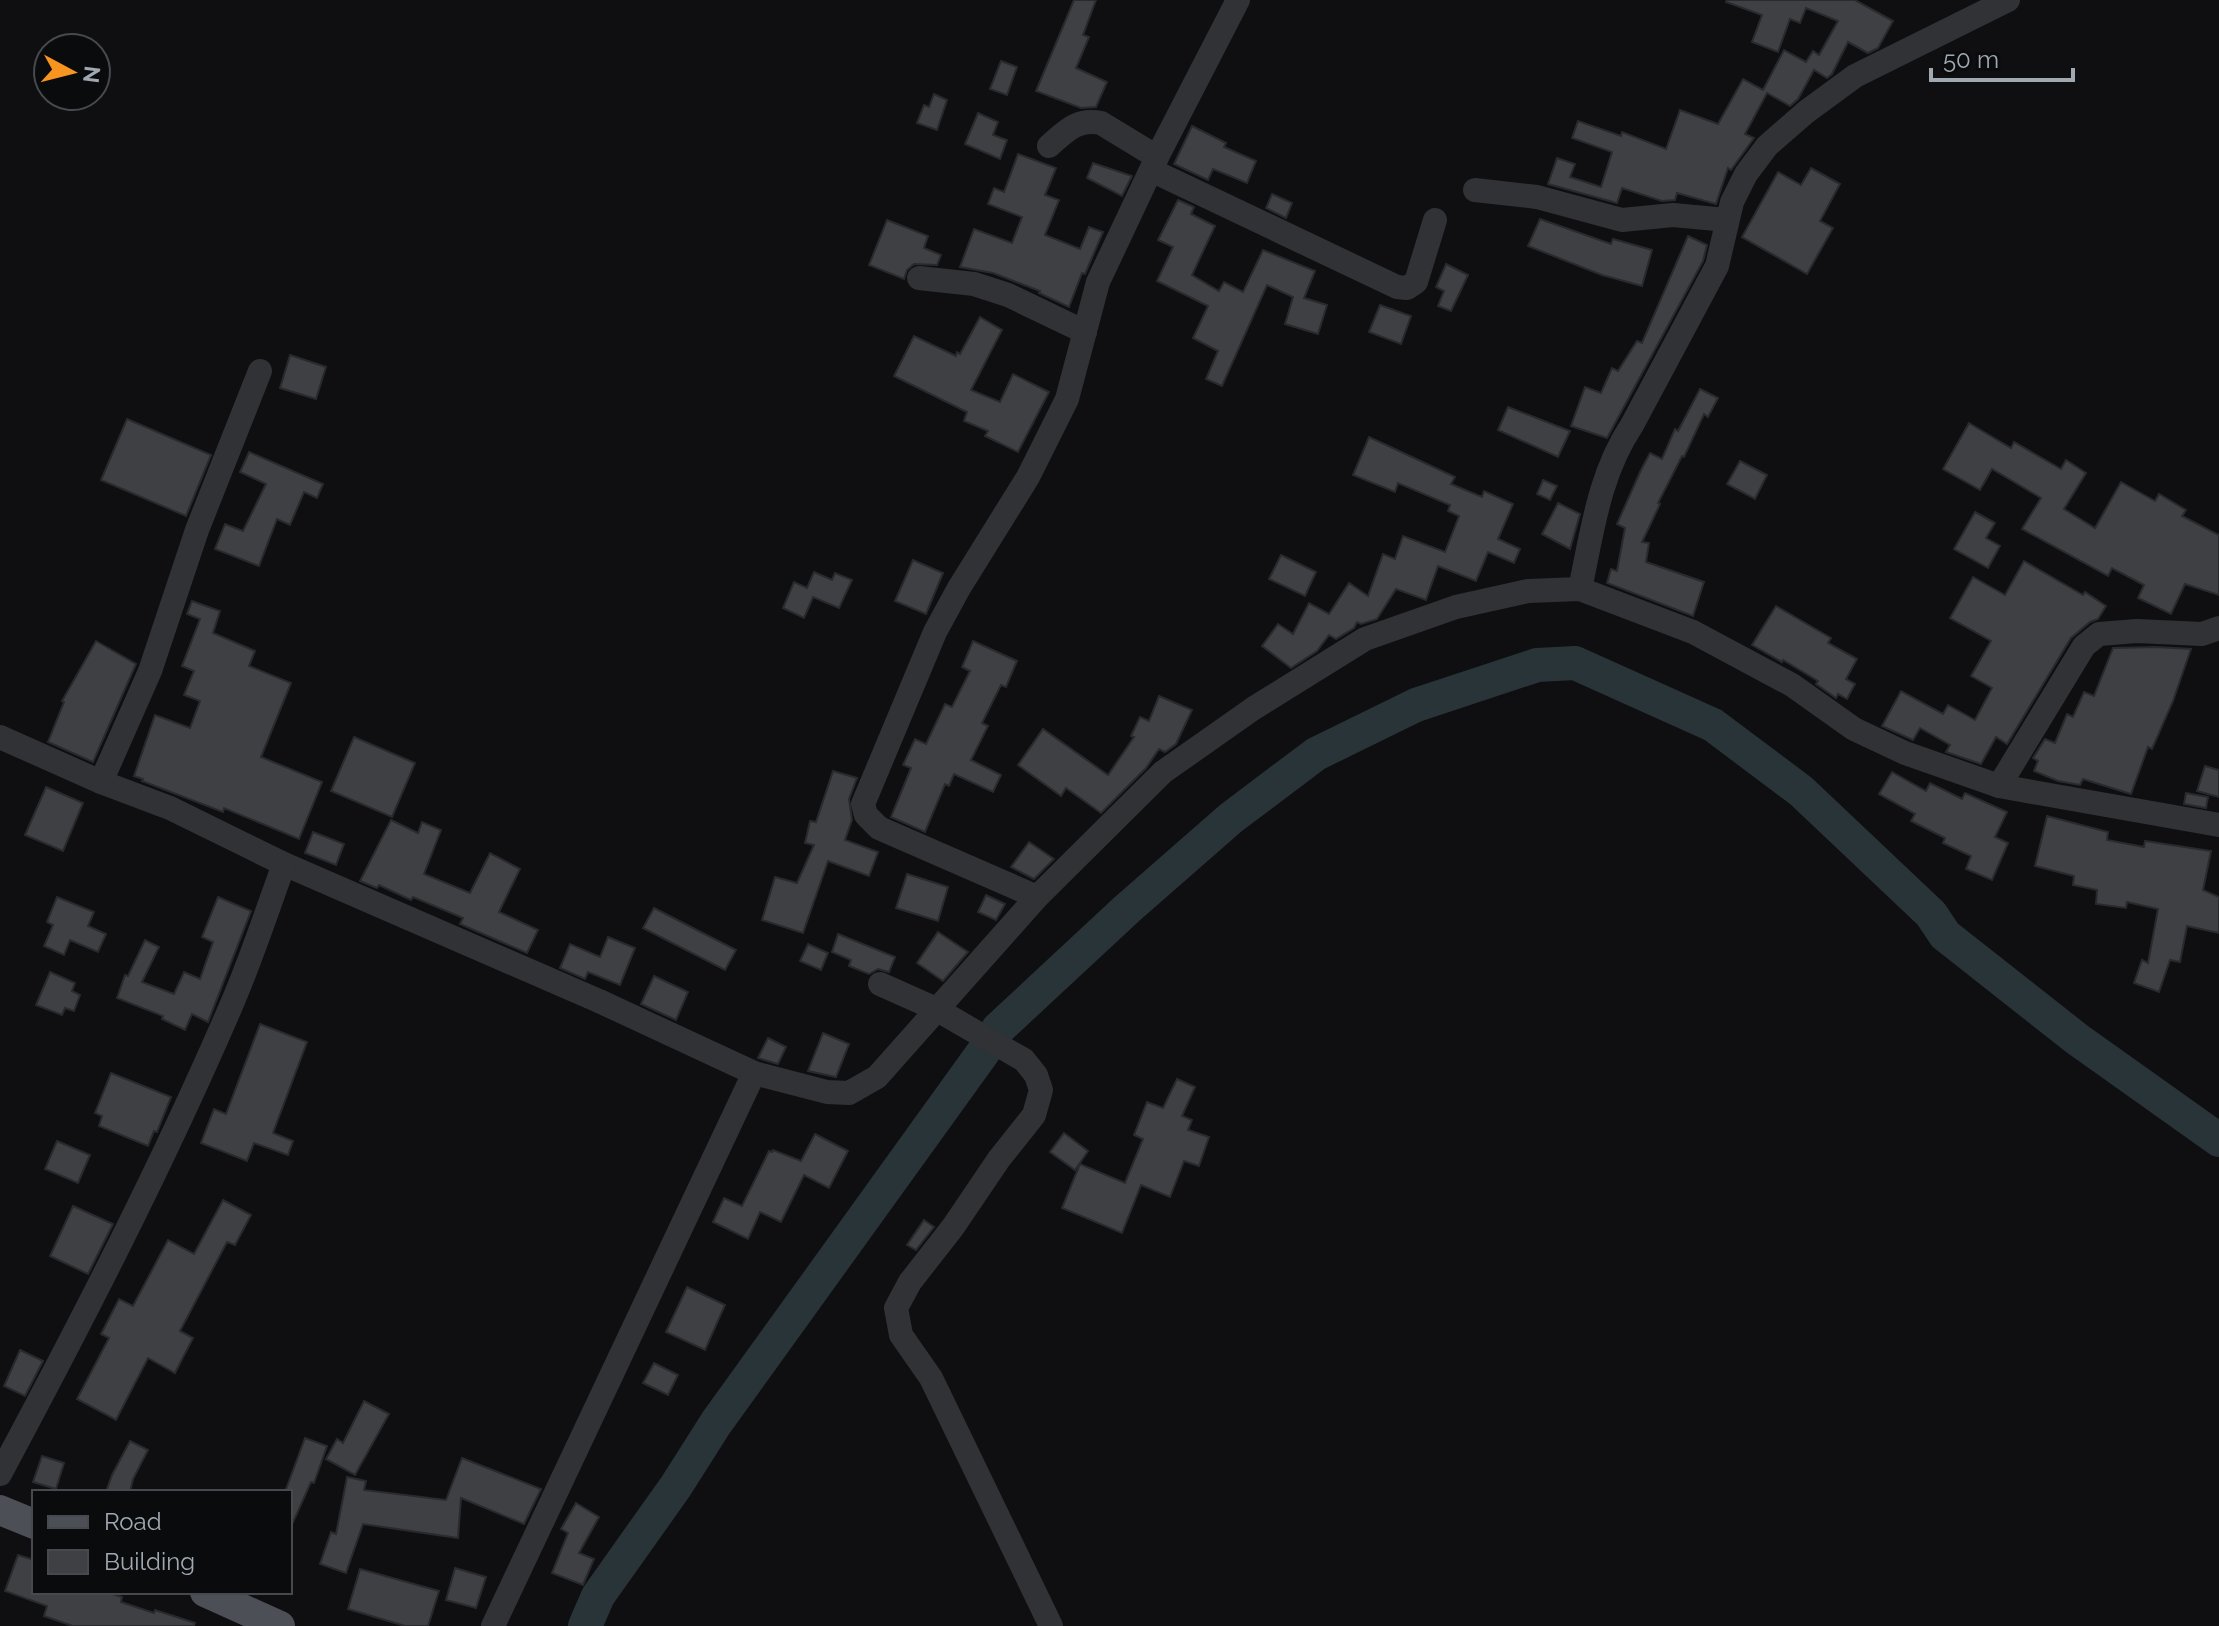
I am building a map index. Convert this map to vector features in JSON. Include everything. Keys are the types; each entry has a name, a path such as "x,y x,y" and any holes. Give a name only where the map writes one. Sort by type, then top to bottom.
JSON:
{"main road":[{"path":"0,1510 32,1523"},
{"path":"209,1594 280,1626"}],"street":[{"path":"1037,897 879,828 866,815 863,804 935,632 1028,477 1067,399 1098,282 1238,0"},
{"path":"1580,589 1597,508 1616,449 1632,425 1717,266 1732,202 1746,174 1767,146 1855,76 2010,1"},
{"path":"1049,146 1074,124 1101,123 1155,164 1397,287 1407,288 1416,282 1435,220"},
{"path":"1475,190 1537,197 1622,220 1673,215 1727,220"},
{"path":"919,278 974,284 1008,295 1085,332"},
{"path":"101,782 150,671 197,530 260,371"},
{"path":"0,737 101,782 170,808 284,864 599,1001 754,1073 827,1092 849,1093 877,1077 1037,897 1163,772 1254,708 1365,639 1456,607 1528,591 1580,589 1693,632 1792,685 1854,729 1905,753 1999,786 2219,825"},
{"path":"1999,786 2084,646 2099,634 2137,631 2202,634 2219,628"},
{"path":"0,1474 80,1324 178,1126 233,1002 284,864"},
{"path":"880,984 912,1001 936,1009 1024,1060 1036,1075 1041,1090 1034,1115 898,1300 897,1318 901,1335 931,1378 1051,1626"},
{"path":"493,1626 754,1073"}],"building":[{"path":"1074,0 1096,0 1083,35 1089,37 1076,68 1107,82 1096,107 1081,108 1036,91"},
{"path":"1727,0 1855,0 1893,21 1878,48 1868,53 1848,42 1832,74 1827,78 1814,70 1798,99 1790,106 1767,93 1745,134 1754,138 1731,170 1728,168 1716,204 1677,193 1675,200 1662,201 1622,188 1617,203 1548,184 1557,158 1575,164 1570,177 1601,187 1612,152 1572,138 1578,121 1621,136 1622,132 1666,149 1680,110 1718,124 1743,79 1763,90 1784,50 1806,62 1813,51 1819,55 1838,21 1806,8 1800,23 1790,19 1778,52 1752,42 1762,15"},
{"path":"1001,61 1017,67 1007,95 990,89"},
{"path":"934,94 947,100 937,130 917,123 924,105 929,107"},
{"path":"978,113 998,122 993,135 1007,140 1000,159 965,144"},
{"path":"1192,126 1226,143 1224,147 1256,161 1247,183 1213,169 1208,180 1174,164"},
{"path":"1018,154 1056,168 1045,195 1059,200 1045,235 1080,249 1089,227 1103,232 1069,307 1040,291 993,273 960,267 974,229 1012,243 1022,217 988,204 994,188 1004,192"},
{"path":"1093,163 1132,176 1122,196 1087,178"},
{"path":"1811,168 1840,184 1820,221 1833,228 1807,274 1742,237 1778,172 1801,185"},
{"path":"1272,194 1292,203 1286,218 1266,208"},
{"path":"1178,200 1194,207 1191,214 1215,226 1192,275 1219,291 1224,282 1243,292 1263,250 1315,271 1304,298 1327,305 1318,334 1285,324 1293,297 1267,285 1222,386 1206,379 1218,351 1193,338 1208,306 1157,281 1173,247 1158,240"},
{"path":"1540,219 1611,244 1613,239 1652,250 1642,286 1602,275 1528,246"},
{"path":"887,220 928,236 924,248 941,255 937,265 914,264 907,270 904,279 869,265"},
{"path":"1688,236 1707,245 1703,261 1607,438 1571,426 1585,387 1601,393 1612,368 1618,371 1637,341 1642,343"},
{"path":"1446,264 1468,275 1451,311 1438,306 1444,291 1436,287"},
{"path":"1380,305 1411,316 1401,344 1369,332"},
{"path":"980,317 1002,330 971,390 1000,402 1013,374 1049,392 1018,452 985,436 988,431 964,421 967,412 894,376 914,336 956,356"},
{"path":"290,355 326,367 316,399 280,388"},
{"path":"1700,389 1718,398 1708,417 1704,414 1658,503 1642,542 1649,543 1646,562 1704,582 1693,616 1607,583 1611,569 1617,571 1625,528 1617,524 1641,470 1650,453 1662,459 1675,429 1678,431"},
{"path":"1508,407 1570,431 1558,457 1498,430"},
{"path":"127,419 211,455 186,516 101,480"},
{"path":"1969,423 2011,448 2014,442 2061,469 2066,460 2086,473 2064,509 2095,528 2121,482 2155,501 2159,494 2186,510 2182,516 2219,535 2219,595 2185,584 2171,614 2138,598 2144,585 2112,568 2108,576 2022,529 2041,498 1992,469 1980,490 1943,469"},
{"path":"1369,437 1455,477 1451,484 1482,497 1484,491 1513,504 1498,539 1520,549 1514,563 1488,552 1476,581 1438,566 1426,600 1396,589 1377,619 1361,624 1357,622 1354,628 1336,639 1329,635 1317,651 1291,668 1262,646 1278,624 1293,634 1309,603 1329,614 1349,583 1368,596 1383,554 1395,559 1403,536 1445,552 1459,516 1448,511 1450,505 1398,483 1395,492 1353,475"},
{"path":"249,452 323,484 317,498 304,492 290,525 277,519 259,566 215,549 225,524 243,531 266,484 240,472"},
{"path":"1740,461 1767,475 1755,499 1727,484"},
{"path":"1543,480 1557,486 1550,500 1537,494"},
{"path":"1558,503 1580,514 1570,549 1542,534"},
{"path":"1975,512 1995,523 1986,538 2000,546 1988,568 1954,549"},
{"path":"1281,555 1316,572 1305,596 1269,579"},
{"path":"913,560 943,573 926,614 895,601"},
{"path":"2024,561 2106,606 2098,619 2071,638 2007,744 1996,737 1981,764 1946,752 1950,745 1920,728 1913,740 1882,726 1901,691 1943,714 1948,705 1975,720 1992,688 1971,676 1991,641 1950,618 1973,577 2005,595"},
{"path":"814,572 832,580 835,573 852,580 839,608 813,597 804,618 783,608 794,582 807,588"},
{"path":"192,601 220,611 213,633 255,651 249,666 291,683 261,757 322,782 299,839 134,776 155,715 190,728 200,701 184,695 194,671 182,666 200,619 187,614"},
{"path":"1776,606 1831,638 1828,643 1857,659 1846,679 1855,684 1847,699 1838,694 1836,698 1816,684 1818,681 1752,645"},
{"path":"96,641 136,664 93,762 48,742 62,701"},
{"path":"973,641 1017,661 1006,687 1001,685 982,723 988,726 971,760 1001,775 993,792 954,774 949,786 945,784 925,832 891,817 911,768 903,765 915,739 926,744 945,704 952,707 970,671 962,667"},
{"path":"2113,648 2191,649 2173,701 2152,749 2148,747 2131,794 2083,779 2080,785 2058,781 2034,771 2038,761 2033,758 2045,739 2055,743 2067,714 2073,717 2084,692 2094,696"},
{"path":"1159,696 1192,710 1176,744 1165,752 1159,749 1146,768 1101,813 1066,788 1061,796 1018,765 1043,729 1108,775 1134,737 1131,736 1140,717 1149,721"},
{"path":"354,737 415,763 392,817 331,791"},
{"path":"2205,766 2219,770 2219,797 2197,791"},
{"path":"833,771 857,778 849,799 852,820 845,840 878,852 869,876 828,861 803,933 762,920 775,877 797,883 814,845 805,843 810,821 816,822"},
{"path":"1892,772 1926,791 1930,783 1962,799 1965,793 2007,812 1995,837 2008,843 1992,880 1966,869 1971,856 1943,843 1945,838 1911,821 1915,814 1879,794"},
{"path":"46,787 83,803 63,851 25,835"},
{"path":"2186,793 2208,797 2206,808 2184,804"},
{"path":"2047,816 2108,832 2107,840 2144,847 2145,841 2211,851 2203,890 2219,897 2219,933 2187,926 2180,962 2170,960 2159,992 2134,983 2142,960 2148,963 2158,909 2127,902 2126,908 2096,904 2097,890 2073,885 2074,876 2035,866"},
{"path":"391,820 418,833 422,822 441,830 424,874 470,893 490,853 520,869 499,912 538,930 527,953 460,924 463,918 413,897 411,900 379,885 377,888 360,881"},
{"path":"313,832 344,844 336,865 305,853"},
{"path":"1029,842 1054,859 1034,879 1011,867"},
{"path":"907,874 948,887 938,921 896,908"},
{"path":"986,895 1005,904 996,920 978,912"},
{"path":"57,897 94,912 88,926 106,934 98,952 70,940 64,955 44,946 53,925 47,922"},
{"path":"218,897 251,911 208,1022 192,1014 185,1030 162,1019 163,1016 117,998 125,975 128,976 145,940 159,947 142,982 174,994 184,972 200,979 213,942 202,937"},
{"path":"654,908 736,950 725,970 643,928"},
{"path":"938,932 968,952 943,981 917,963"},
{"path":"838,934 895,957 889,972 878,969 869,974 849,966 851,960 832,952"},
{"path":"608,937 635,948 620,985 588,972 585,979 560,968 570,944 600,957"},
{"path":"808,944 828,953 821,970 800,961"},
{"path":"50,972 75,983 72,991 80,995 74,1011 65,1008 62,1015 36,1005"},
{"path":"654,976 688,992 676,1020 641,1004"},
{"path":"260,1024 307,1042 273,1133 293,1141 288,1155 254,1143 247,1161 201,1143 214,1109 226,1114"},
{"path":"823,1033 849,1044 836,1077 808,1071"},
{"path":"768,1038 786,1047 778,1064 758,1058"},
{"path":"111,1073 171,1097 148,1146 99,1126 102,1116 95,1113"},
{"path":"1177,1079 1195,1087 1182,1116 1192,1120 1188,1130 1209,1137 1199,1166 1184,1161 1170,1197 1141,1185 1122,1233 1062,1208 1080,1164 1125,1183 1143,1139 1134,1135 1147,1102 1163,1108"},
{"path":"1064,1133 1088,1151 1075,1170 1050,1152"},
{"path":"815,1134 848,1151 829,1188 804,1175 781,1222 760,1212 748,1239 713,1222 724,1198 742,1206 769,1151 801,1161"},
{"path":"57,1141 90,1155 78,1183 45,1169"},
{"path":"223,1200 251,1215 235,1245 227,1242 180,1331 193,1338 175,1373 148,1358 116,1420 77,1399 109,1338 101,1334 119,1299 133,1306 168,1240 194,1254"},
{"path":"73,1206 113,1224 88,1274 50,1256"},
{"path":"924,1220 934,1227 916,1250 907,1245"},
{"path":"687,1287 725,1305 705,1350 666,1332"},
{"path":"20,1350 43,1361 25,1396 4,1386"},
{"path":"654,1363 678,1375 668,1395 643,1383"},
{"path":"364,1401 389,1414 355,1475 326,1459 337,1439 343,1443"},
{"path":"305,1438 327,1446 314,1483 311,1482 292,1525 292,1490 286,1490"},
{"path":"130,1441 148,1450 130,1490 107,1490"},
{"path":"42,1456 64,1463 56,1489 33,1482"},
{"path":"462,1458 541,1489 524,1524 461,1498 458,1538 363,1524 346,1573 320,1564 331,1532 336,1534 347,1477 366,1481 364,1490 446,1500"},
{"path":"576,1503 599,1517 579,1553 594,1559 583,1585 552,1573 568,1533 561,1529"},
{"path":"18,1555 32,1559 32,1594 112,1594 122,1597 121,1602 195,1623 194,1626 73,1626 44,1616 47,1606 5,1591"},
{"path":"455,1568 486,1577 476,1608 446,1600"},
{"path":"360,1569 439,1591 428,1626 405,1626 348,1609"}],"waterway":[{"path":"998,1029 1231,818 1316,754 1416,705 1537,665 1575,663 1713,725 1801,791 1931,914 1945,935 2077,1039 2219,1140"},
{"path":"585,1626 598,1596 676,1486 716,1423 984,1051"}]}
